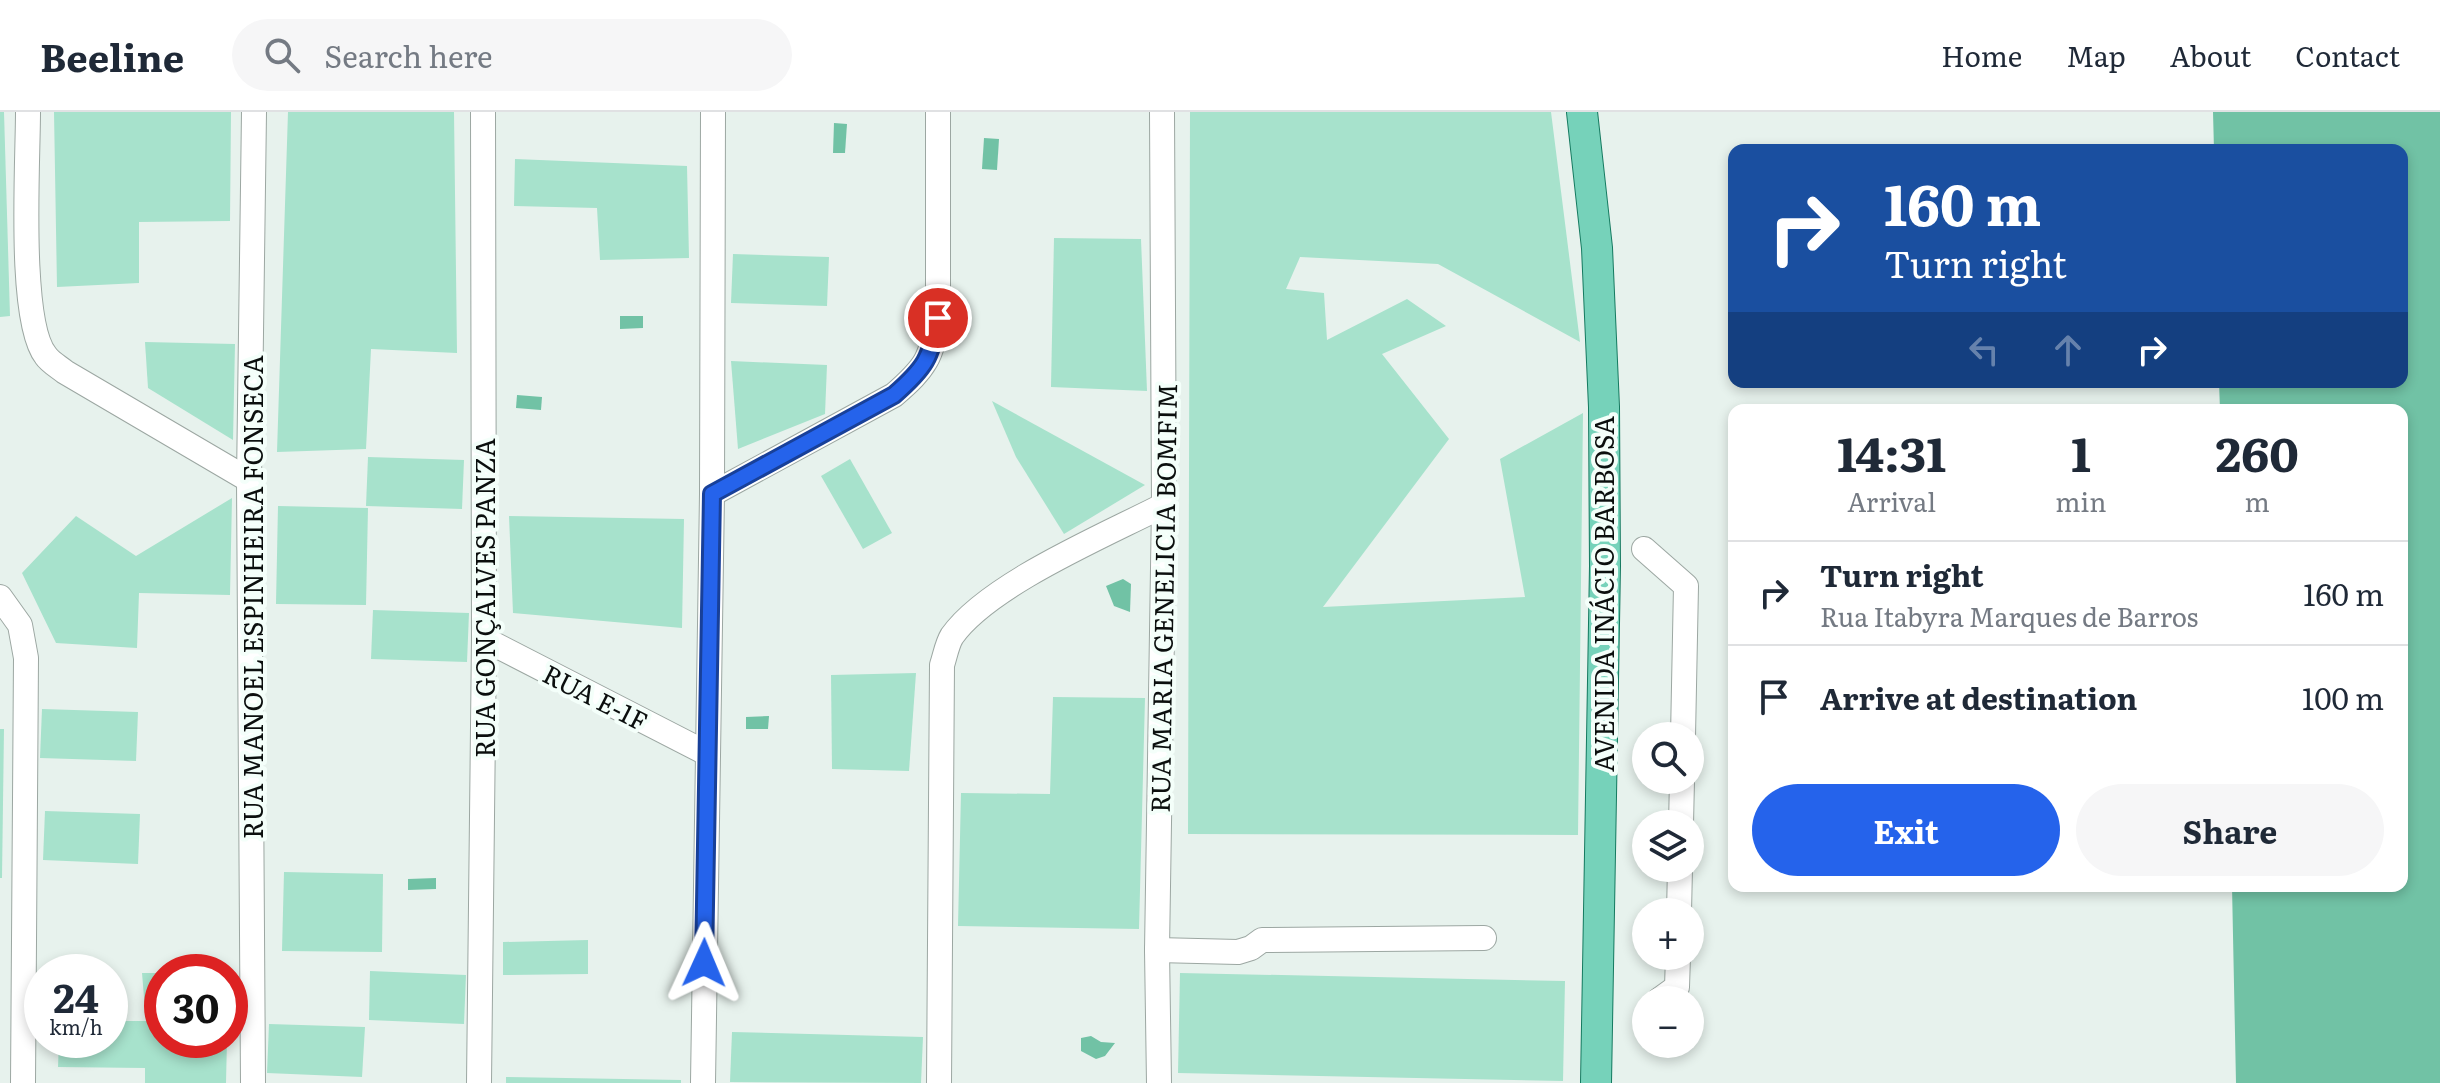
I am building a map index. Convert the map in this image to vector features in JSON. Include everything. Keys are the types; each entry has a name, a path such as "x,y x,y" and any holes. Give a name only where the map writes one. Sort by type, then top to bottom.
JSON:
{"main road":[{"name":"AVENIDA INÁCIO BARBOSA","path":"1582,112 1597,248 1604,407 1605,582 1596,989 1598,1081"}],"street":[{"path":"28,112 28,288 33,329 45,356 65,372 249,480"},
{"name":"RUA MANOEL ESPINHEIRA FONSECA","path":"253,1083 249,480 254,112"},
{"name":"RUA GONÇALVES PANZA","path":"479,1083 484,639 483,112"},
{"path":"703,1083 712,494 713,112"},
{"path":"712,494 894,395 916,376 932,351 938,318 938,112"},
{"name":"RUA MARIA GENELICIA BOMFIM","path":"1159,1083 1157,950 1164,505 1162,112"},
{"path":"939,1083 942,665 951,638 978,609 1029,576 1164,505"},
{"path":"1644,549 1686,586 1683,722"},
{"path":"0,597 20,625 26,658 23,1083"},
{"name":"RUA E-1F","path":"484,639 708,754"},
{"path":"1157,950 1238,952 1262,940 1484,938"}],"shaded area":[{"path":"0,112 4,112 10,316 0,317"},
{"path":"54,112 231,112 230,221 139,222 139,283 57,287"},
{"path":"288,112 454,112 457,353 371,349 366,449 277,452"},
{"path":"1190,112 1551,112 1580,342 1438,264 1300,257 1286,289 1324,293 1327,340 1407,299 1446,326 1382,354 1449,439 1323,607 1525,597 1500,459 1583,413 1578,835 1188,834"},
{"path":"2213,112 2440,112 2440,1083 2236,1083 2232,892 2408,892 2408,404 2220,404 2219,388 2408,388 2408,144 2214,144"},
{"path":"834,123 847,124 845,153 833,153"},
{"path":"984,138 999,139 997,170 982,169"},
{"path":"515,159 687,166 689,258 600,260 597,208 514,206"},
{"path":"1054,238 1141,239 1147,391 1051,387"},
{"path":"733,254 829,257 827,306 731,303"},
{"path":"620,316 643,316 643,328 620,329"},
{"path":"145,342 235,344 233,440 148,388"},
{"path":"731,361 827,365 825,414 738,449"},
{"path":"517,395 542,397 541,410 516,408"},
{"path":"992,401 1145,485 1064,534 1016,457"},
{"path":"368,457 464,460 462,509 366,506"},
{"path":"850,459 892,533 863,549 821,476"},
{"path":"232,498 230,595 139,593 137,648 56,643 22,573 76,516 136,556"},
{"path":"278,506 368,508 366,605 276,604"},
{"path":"509,516 684,519 682,628 513,613"},
{"path":"1123,579 1131,584 1130,612 1114,606 1106,586"},
{"path":"373,610 469,613 467,662 371,659"},
{"path":"916,673 909,771 832,769 831,675"},
{"path":"1053,697 1145,698 1139,929 958,926 961,793 1050,794"},
{"path":"42,709 138,712 136,761 40,758"},
{"path":"769,716 768,729 746,729 746,717"},
{"path":"0,729 4,729 2,878 0,878"},
{"path":"45,811 140,814 138,864 43,860"},
{"path":"284,872 383,874 382,952 282,951"},
{"path":"436,878 436,889 408,890 408,879"},
{"path":"588,940 588,974 503,975 503,942"},
{"path":"370,971 466,975 464,1024 369,1020"},
{"path":"1180,973 1565,981 1563,1081 1178,1073"},
{"path":"128,1021 144,1021 144,1058 227,1058 226,1083 145,1083 145,1068 58,1067 58,1058 128,1058"},
{"path":"269,1024 365,1027 362,1077 267,1073"},
{"path":"732,1032 923,1037 921,1083 730,1082"},
{"path":"1091,1036 1101,1042 1115,1043 1105,1056 1096,1059 1081,1051 1081,1038"},
{"path":"506,1077 681,1080 681,1083 506,1083"}],"route":[{"path":"704,963 712,494 894,395 916,376 932,351 938,318"}]}
